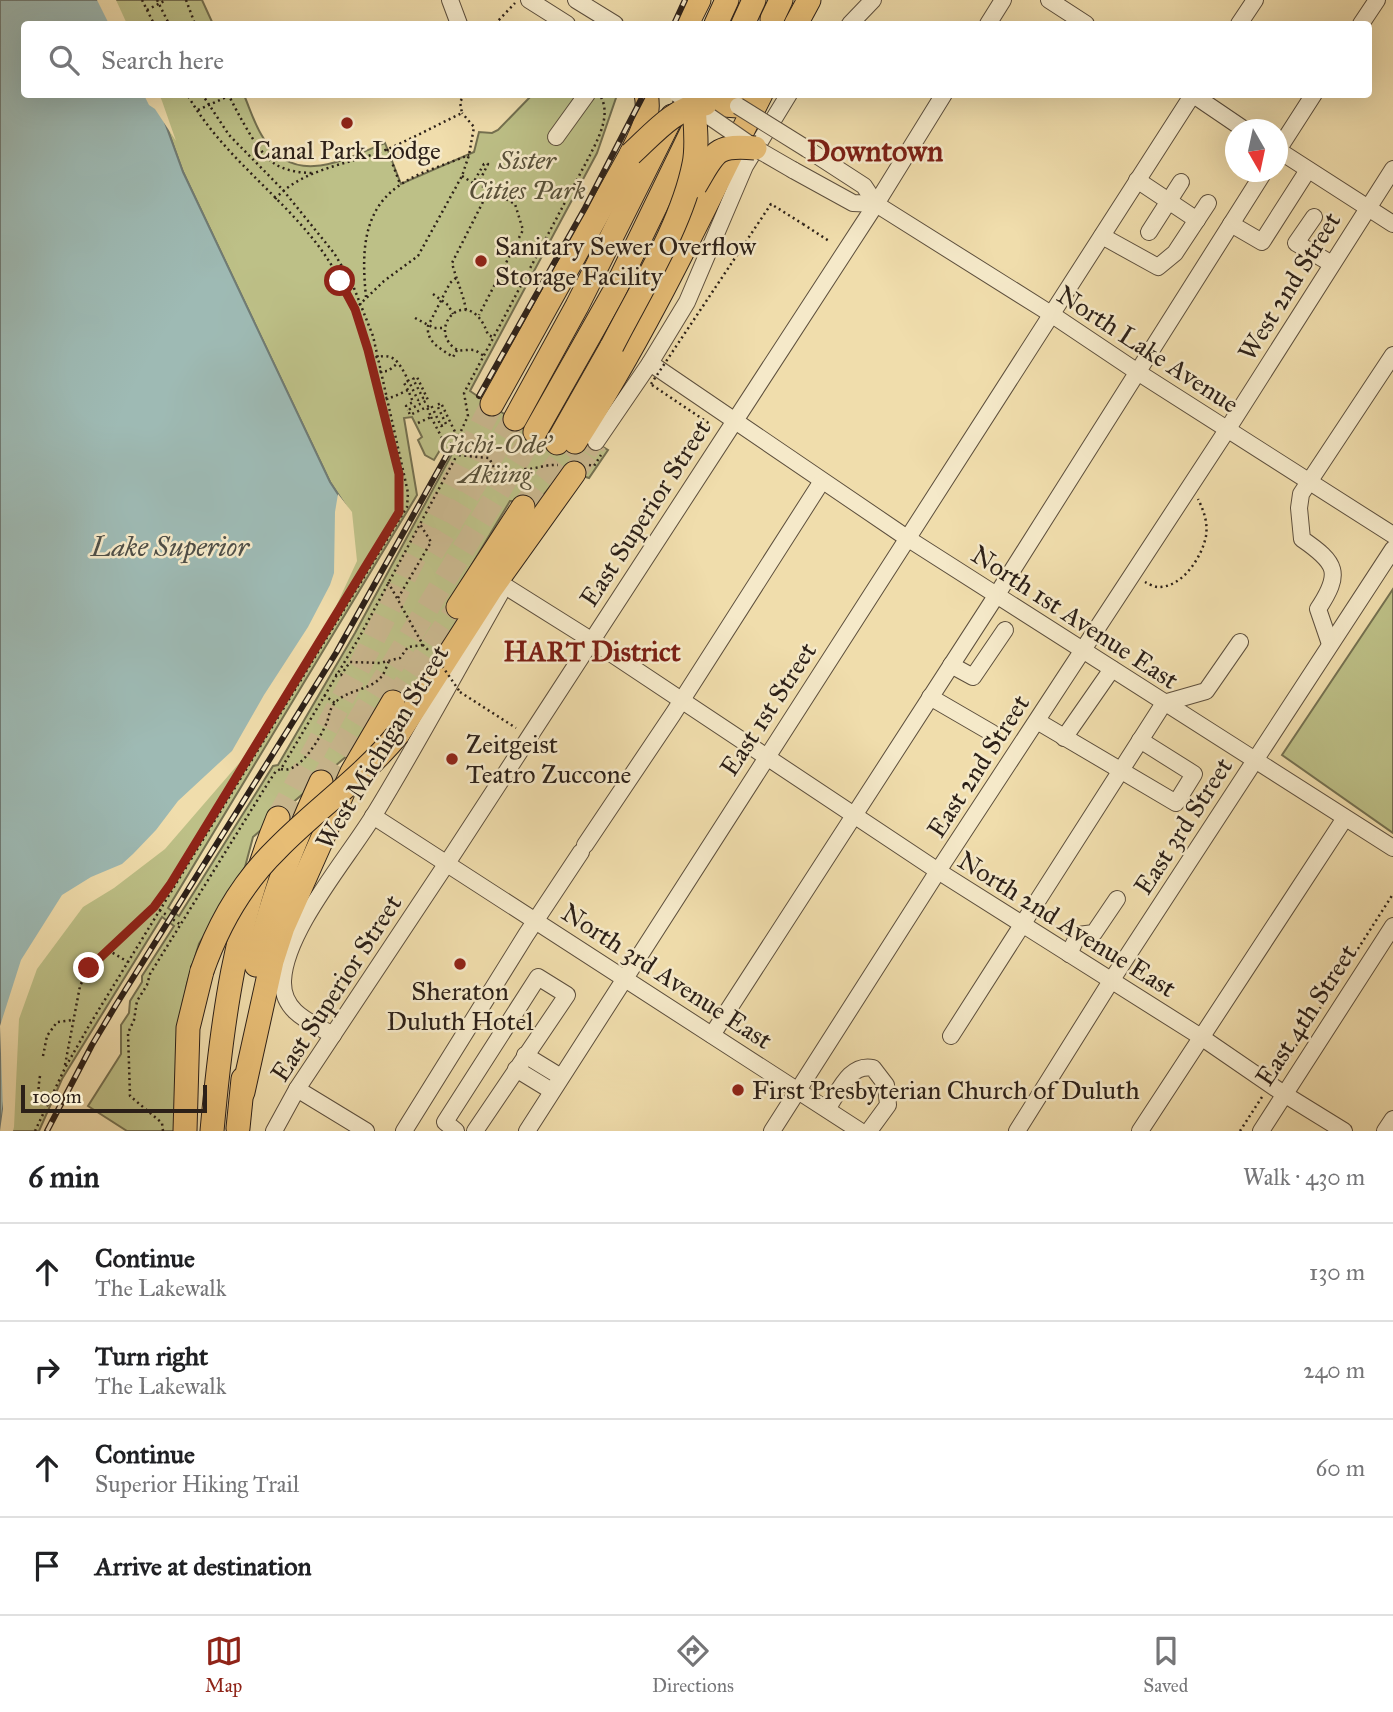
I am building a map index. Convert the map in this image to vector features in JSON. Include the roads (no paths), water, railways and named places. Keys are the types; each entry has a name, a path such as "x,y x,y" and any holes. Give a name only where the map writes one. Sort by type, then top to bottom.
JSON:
{"highway":[{"path":"688,21 699,0"},
{"path":"702,21 706,0"},
{"path":"717,21 727,0"},
{"path":"744,21 754,0"},
{"path":"798,21 809,0"},
{"path":"492,404 631,154 646,124 646,98"},
{"path":"185,1131 188,1028 202,971 220,926 249,880 277,849 373,762 398,734 578,456 611,386 656,305 759,98"},
{"path":"631,154 665,122 705,101"},
{"path":"683,206 695,163 696,138 705,101"},
{"path":"515,419 577,306 705,101"},
{"path":"535,432 613,293 705,101"},
{"path":"578,456 612,346 683,206 720,150 755,148"},
{"path":"458,607 523,507"},
{"path":"243,1092 272,961 283,927 352,772 394,702"},
{"path":"238,1128 249,1003 264,932 286,860 321,782"},
{"path":"212,1131 231,969 254,880 278,818"}],"street":[{"path":"450,0 458,21"},
{"path":"529,0 562,21"},
{"path":"576,0 610,21"},
{"path":"853,21 873,0"},
{"path":"990,21 1003,0"},
{"path":"1049,0 1081,21"},
{"path":"1241,21 1255,0"},
{"path":"1363,21 1377,0"},
{"path":"556,137 584,98"},
{"name":"West Michigan Street","path":"333,1035 296,1014 285,998 283,980 295,934 373,816 578,456 650,363 687,302 745,166 787,98"},
{"name":"East Superior Street","path":"274,1131 297,1089 876,204 942,98"},
{"name":"East 1st Street","path":"527,1131 1190,98"},
{"path":"1197,98 1228,119"},
{"path":"1288,134 1311,98"},
{"path":"705,101 807,149 864,186 876,204"},
{"path":"705,101 755,148 853,203 876,204"},
{"path":"1288,157 1393,224"},
{"path":"1231,224 1262,242 1308,170"},
{"name":"West 2nd Street","path":"1227,430 1393,170"},
{"path":"1137,180 1197,220"},
{"path":"1149,232 1181,181"},
{"path":"712,1035 1139,373 1258,182"},
{"path":"1102,236 1158,267 1175,253 1208,203"},
{"name":"North Lake Avenue","path":"876,204 1393,535"},
{"path":"1314,217 1296,243 1332,264"},
{"path":"1330,644 1318,610 1333,588 1333,575 1326,555 1302,539 1299,508 1301,494 1393,355"},
{"name":"North 1st Avenue East","path":"650,363 907,538 1393,848"},
{"name":"East 2nd Street","path":"772,1131 938,871 1227,430"},
{"path":"404,1131 536,920 822,481"},
{"name":"East 3rd Street","path":"1017,1131 1111,981 1393,549"},
{"name":"North 2nd Avenue East","path":"505,586 938,871 1344,1131"},
{"path":"951,665 973,677 1005,630"},
{"path":"951,1036 1164,703 1206,691 1241,642"},
{"path":"1064,738 1112,669"},
{"path":"930,697 992,733"},
{"path":"1037,721 1176,803 1194,774 1140,740"},
{"name":"North 3rd Avenue East","path":"373,816 860,1131"},
{"path":"1140,1131 1345,818"},
{"path":"1069,954 1078,935 1094,933 1117,899"},
{"name":"East 4th Street","path":"1261,1131 1393,926"},
{"path":"456,1131 445,1122 538,977 567,995 475,1131"},
{"path":"521,1062 556,1084"},
{"path":"827,1109 854,1070 864,1066 873,1068 886,1085 888,1105 869,1131"},
{"path":"297,1089 366,1131"},
{"path":"1385,1131 1393,1119"}],"water":[{"name":"Lake Superior","path":"0,0 112,0 122,21 21,21 21,98 156,98 183,172 330,482 349,511 354,561 239,759 81,905 34,967 15,1018 0,1131"}],"tunnel":[{"path":"278,818 360,666 492,404"},
{"path":"432,553 515,419"},
{"path":"321,782 535,432"},
{"path":"523,507 575,442"},
{"path":"576,474 596,442"},
{"path":"574,473 596,442"},
{"path":"393,702 458,607"}],"railway":[{"path":"675,21 685,0"},
{"path":"479,396 585,208 642,98"},
{"path":"47,1131 116,1005 336,653 448,453"}],"place":[{"name":"Canal Park Lodge","path":"347,123"},
{"name":"Sanitary Sewer Overflow Storage Facility","path":"481,261"},
{"name":"Zeitgeist Teatro Zuccone","path":"452,759"},
{"name":"Sheraton Duluth Hotel","path":"460,964"},
{"name":"First Presbyterian Church of Duluth","path":"738,1090"}],"district":[{"name":"Downtown","path":"875,151"},
{"name":"HART District","path":"592,651"}],"park label":[{"name":"Sister Cities Park","path":"527,175"},
{"name":"Gichi-Ode' Akiing","path":"495,459"}]}
